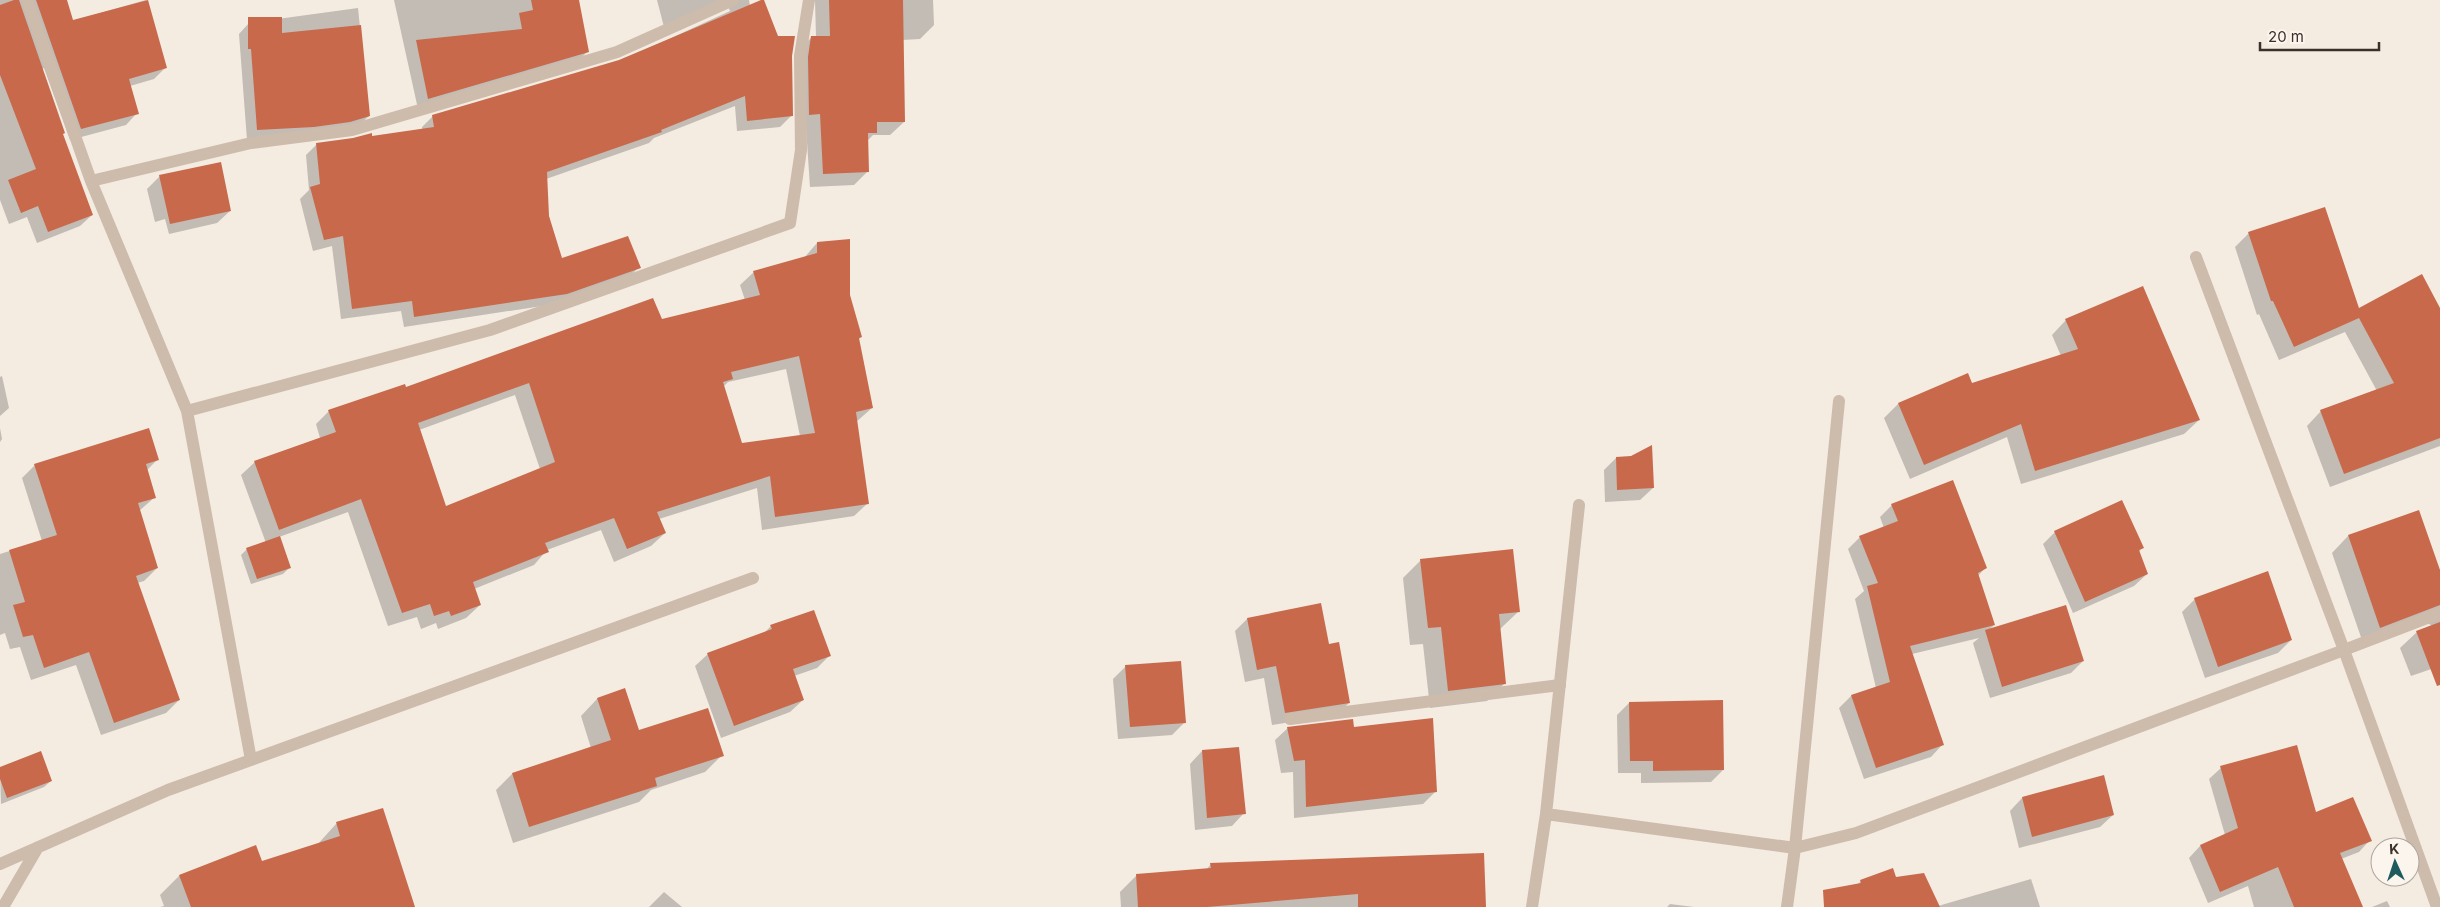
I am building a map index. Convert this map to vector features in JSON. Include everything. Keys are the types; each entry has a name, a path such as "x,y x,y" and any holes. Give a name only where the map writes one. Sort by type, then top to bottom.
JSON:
{"street":[{"path":"27,0 91,181 187,410 251,760"},
{"path":"91,181 250,143 352,130 616,52 734,0"},
{"path":"187,410 490,330 790,223 802,150 800,56 809,0"},
{"path":"2196,257 2344,650 2437,907"},
{"path":"1787,907 1796,848 1839,402"},
{"path":"1532,907 1546,814 1579,505"},
{"path":"0,864 168,790 753,578"},
{"path":"1546,814 1796,848 1856,833 2440,613"},
{"path":"1290,719 1560,685"},
{"path":"3,907 38,847"}],"building":[{"path":"19,0 65,133 63,134 93,215 48,232 38,206 21,213 8,180 36,169 0,75 0,5"},
{"path":"36,0 67,0 73,20 148,0 167,68 129,79 139,114 81,129"},
{"path":"531,0 579,0 589,52 428,99 416,40 522,29 519,13 533,10"},
{"path":"764,0 778,36 795,36 792,56 793,116 747,121 745,96 661,130 662,132 547,172 549,216 562,258 628,236 641,268 567,294 414,317 412,301 352,309 343,236 324,240 310,187 320,184 316,143 353,138 372,133 372,136 434,127 432,115 619,60"},
{"path":"829,0 903,0 905,122 877,122 877,133 868,133 869,172 823,174 820,114 809,115 808,57 811,36 830,36"},
{"path":"248,17 282,17 282,33 361,25 370,116 350,122 314,127 257,130 251,49 248,49"},
{"path":"221,162 231,211 170,224 159,175"},
{"path":"2325,207 2359,308 2422,274 2440,308 2440,438 2344,474 2320,410 2394,383 2359,318 2294,347 2273,301 2271,301 2248,232"},
{"path":"850,239 850,295 862,337 859,338 873,408 856,412 869,504 775,517 770,476 657,512 666,533 627,549 614,518 545,543 549,552 473,582 481,605 451,616 449,611 434,616 430,604 402,613 361,499 279,530 254,461 336,432 328,410 405,384 406,387 653,298 662,319 760,295 753,271 817,253 817,242","holes":["799,356 815,433 742,443 723,382 733,379 731,372","529,383 555,462 446,506 418,423"]},
{"path":"2143,286 2200,420 2035,471 2021,424 1924,465 1898,403 1968,373 1972,383 2078,349 2065,319"},
{"path":"149,428 159,460 146,464 156,498 138,503 158,568 136,576 180,700 114,723 89,652 44,668 33,635 23,637 13,605 25,602 9,550 57,535 34,464"},
{"path":"1652,445 1654,488 1617,490 1616,457 1631,456"},
{"path":"1953,480 1987,568 1978,573 1995,625 1910,646 1944,745 1876,768 1851,695 1890,682 1867,586 1878,583 1859,536 1898,521 1891,504"},
{"path":"2122,500 2144,548 2139,550 2148,574 2085,602 2054,531"},
{"path":"2419,510 2440,570 2440,605 2380,628 2348,535"},
{"path":"280,536 291,568 257,579 246,548"},
{"path":"1513,549 1520,612 1499,614 1506,684 1448,691 1441,627 1428,628 1420,559"},
{"path":"2268,571 2292,640 2218,667 2194,598"},
{"path":"1321,603 1329,644 1339,642 1350,703 1285,713 1276,666 1257,670 1247,618"},
{"path":"2066,605 2084,661 2002,687 1985,630"},
{"path":"814,610 831,656 793,669 804,700 734,726 707,653 772,629 770,625"},
{"path":"2440,622 2440,685 2437,686 2416,631"},
{"path":"1181,661 1186,723 1130,727 1125,665"},
{"path":"625,688 639,730 708,708 724,756 655,778 657,786 529,827 512,773 611,740 597,698"},
{"path":"1723,700 1724,770 1653,771 1653,761 1630,761 1629,702"},
{"path":"1433,718 1437,792 1306,807 1305,760 1294,761 1287,727 1353,719 1354,727"},
{"path":"2297,745 2316,812 2353,797 2370,837 2370,842 2340,853 2363,907 2294,907 2278,867 2220,892 2200,845 2238,828 2220,766"},
{"path":"1239,747 1246,814 1207,818 1202,750"},
{"path":"41,751 52,781 7,798 0,779 0,767"},
{"path":"2104,775 2114,815 2032,837 2022,797"},
{"path":"383,808 415,907 191,907 179,875 256,845 262,861 340,836 336,822"},
{"path":"1484,853 1486,907 1358,907 1358,894 1207,907 1138,907 1136,874 1211,868 1210,863"},
{"path":"1893,868 1896,877 1924,873 1940,907 1824,907 1823,890 1861,883 1860,880"}]}
